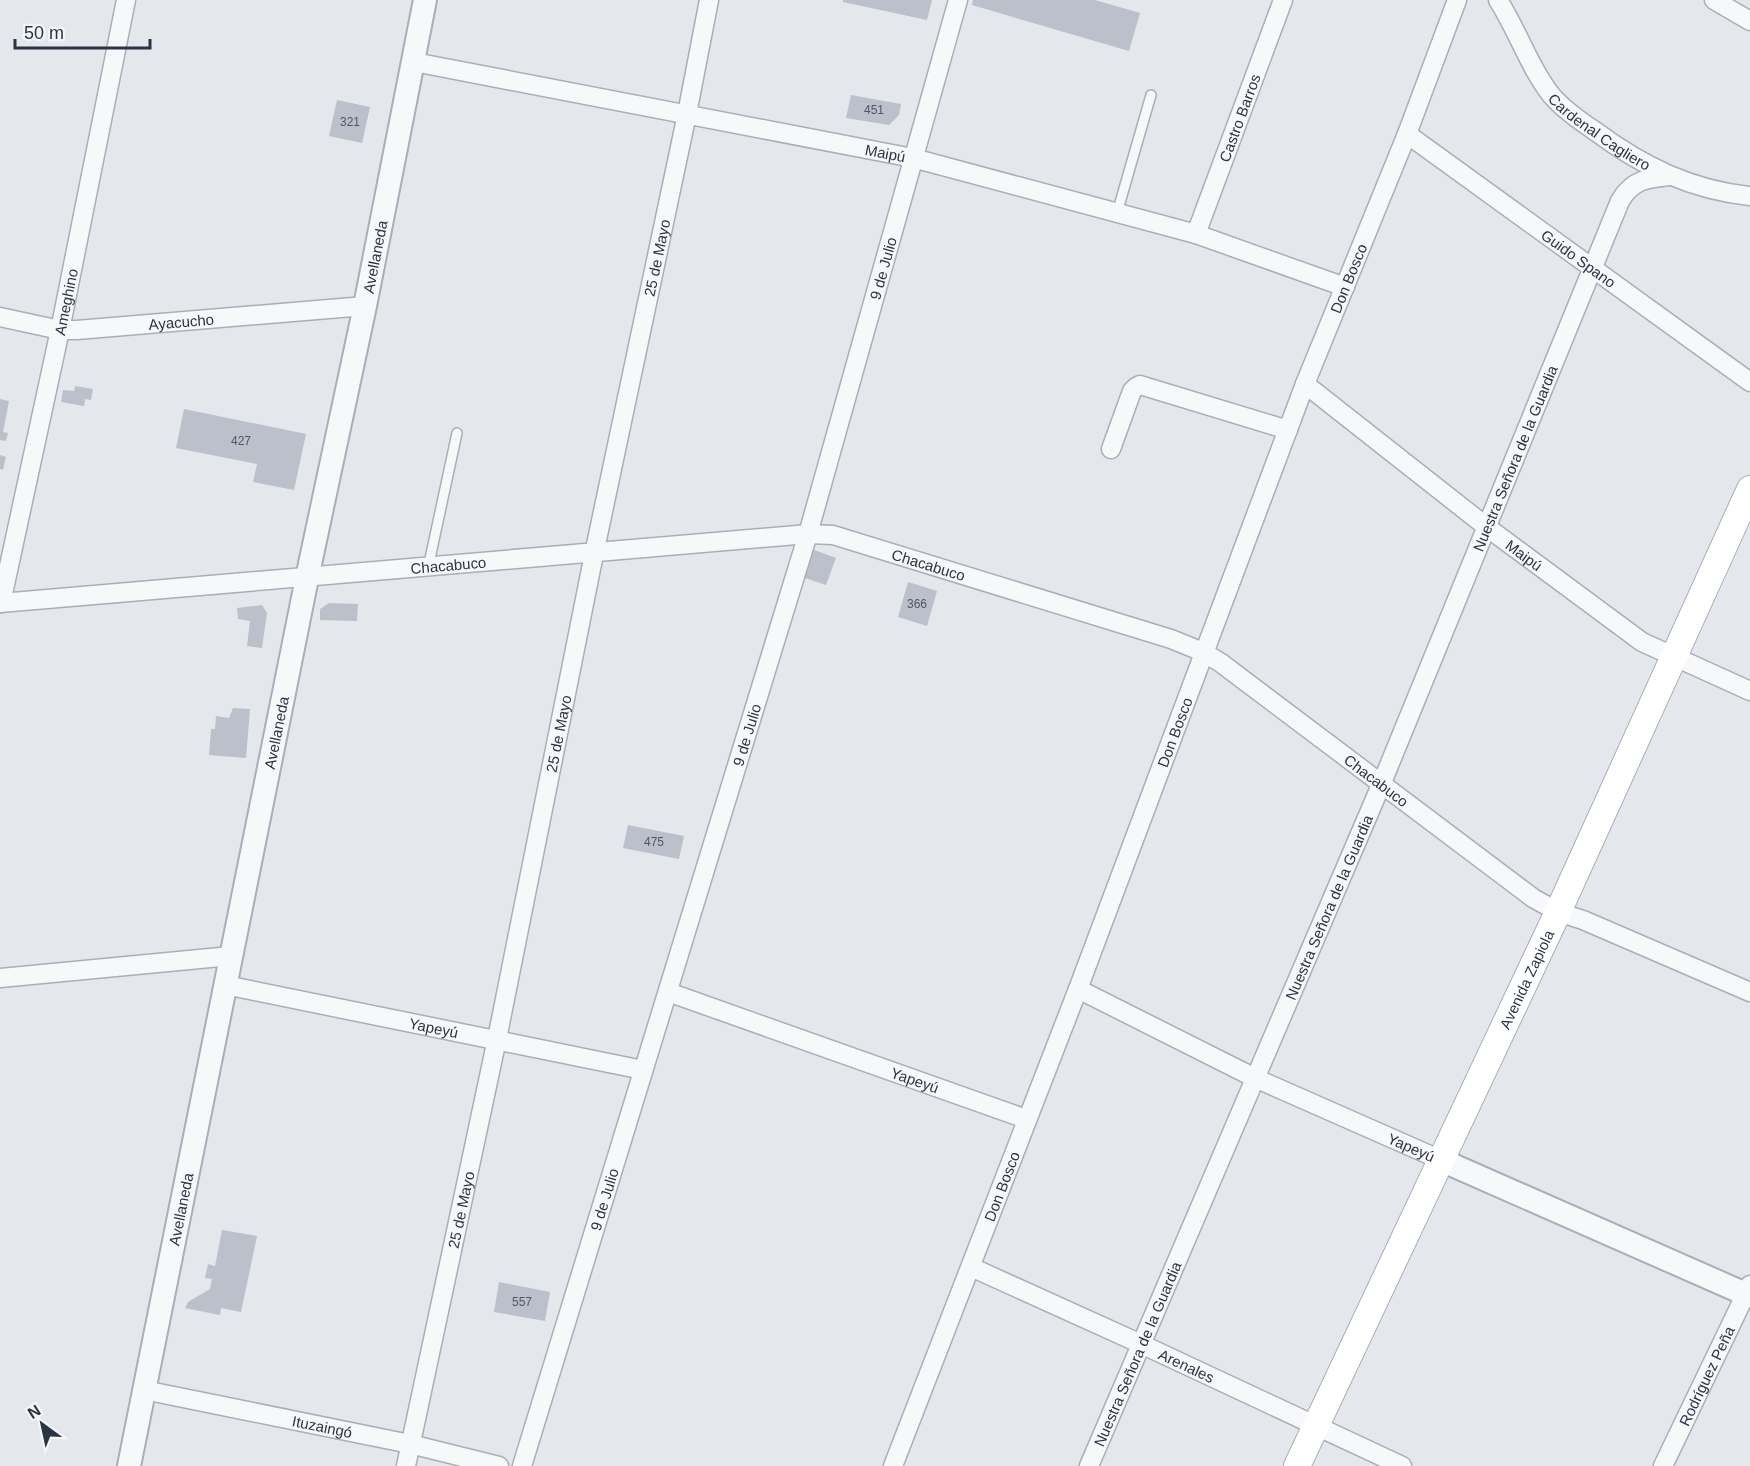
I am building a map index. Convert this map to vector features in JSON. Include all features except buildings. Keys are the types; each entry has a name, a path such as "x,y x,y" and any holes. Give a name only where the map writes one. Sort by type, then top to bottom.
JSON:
{"main road":[{"name":"Avenida Zapiola","path":"1297,1466 1558,912 1684,662 1750,489"}],"street":[{"name":"Ameghino","path":"0,603 60,330 126,0"},
{"name":"Avellaneda","path":"129,1466 425,0"},
{"name":"25 de Mayo","path":"406,1466 497,1039 594,554 709,0"},
{"name":"9 de Julio","path":"522,1466 808,534 958,0"},
{"name":"Castro Barros","path":"1196,234 1283,0"},
{"name":"Don Bosco","path":"893,1466 1078,989 1305,384 1407,134 1457,0"},
{"path":"1714,0 1750,21"},
{"name":"Cardenal Cagliero","path":"1499,1 1526,55 1553,97 1582,122 1646,165 1670,176 1709,190 1750,196"},
{"name":"Maipú","path":"414,62 913,158 1196,234 1345,287"},
{"name":"Guido Spano","path":"1407,134 1750,382"},
{"name":"Nuestra Señora de la Guardia","path":"1089,1466 1381,785 1488,528 1592,268 1626,192 1636,182 1647,178 1670,176"},
{"name":"Ayacucho","path":"0,317 60,330 365,306"},
{"name":"Maipú","path":"1305,384 1488,528 1642,642 1684,662"},
{"path":"1111,449 1132,391 1140,385 1288,430"},
{"name":"Chacabuco","path":"0,603 808,534 840,537 1160,636 1203,652 1221,663 1533,898 1558,912 1583,920 1750,992"},
{"path":"1684,662 1750,691"},
{"path":"0,978 231,956"},
{"name":"Yapeyú","path":"225,985 643,1070"},
{"name":"Yapeyú","path":"1078,989 1255,1078 1749,1292"},
{"name":"Yapeyú","path":"668,992 1026,1119"},
{"name":"Arenales","path":"971,1267 1402,1466"},
{"name":"Rodríguez Peña","path":"1663,1466 1749,1292"},
{"name":"Ituzaingó","path":"144,1390 410,1444 499,1466"}],"lane":[{"path":"1117,213 1151,95"},
{"path":"428,568 457,434"}]}
